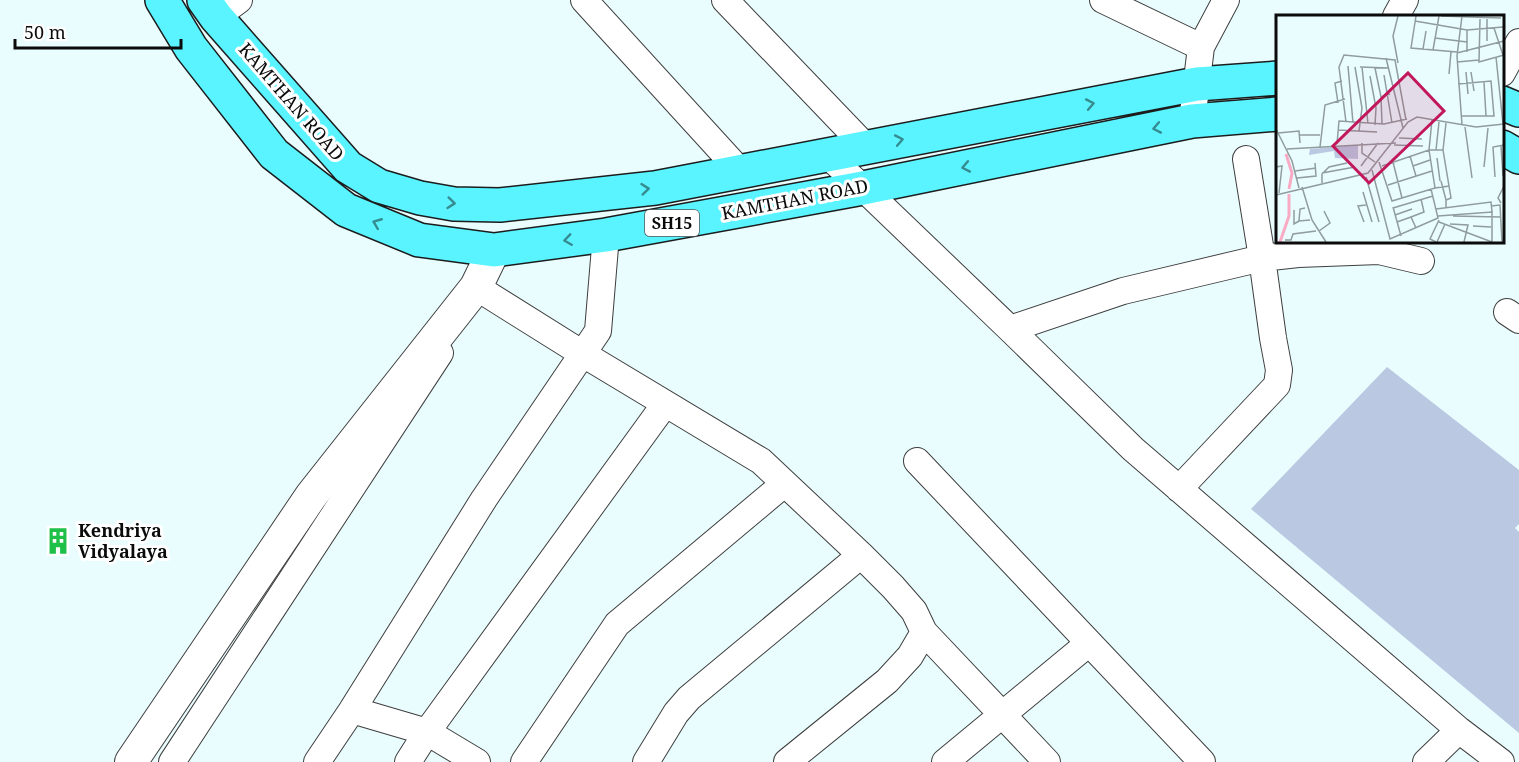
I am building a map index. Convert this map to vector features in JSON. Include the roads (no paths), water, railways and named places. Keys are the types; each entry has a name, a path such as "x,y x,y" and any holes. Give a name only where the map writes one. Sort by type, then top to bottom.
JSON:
{"main road":[{"name":"KAMTHAN ROAD","path":"162,0 191,48 274,154 346,210 419,240 494,250 606,235 863,188 1192,121 1276,114"},
{"name":"KAMTHAN ROAD","path":"220,6 348,167 379,186 420,198 454,204 500,205 656,188 1197,84 1276,78"},
{"path":"1504,103 1519,110"},
{"path":"1504,148 1519,157"},
{"path":"419,240 420,198"}],"street":[{"path":"584,0 740,171"},
{"path":"725,0 866,147"},
{"path":"1103,0 1201,47"},
{"path":"1192,121 1201,47 1226,0"},
{"path":"1397,15 1405,0"},
{"path":"1504,71 1519,42"},
{"path":"826,154 1133,449 1459,730 1501,762"},
{"path":"1179,489 1277,385 1279,370 1246,159"},
{"path":"317,762 484,499 598,332 606,235"},
{"path":"172,762 478,289 494,250"},
{"path":"1010,329 1123,291 1262,258 1298,254 1379,251 1421,261"},
{"path":"478,289 761,461 893,587 914,611 924,632 1047,762"},
{"path":"131,762 311,496 478,289"},
{"path":"408,762 427,732 665,404"},
{"path":"916,461 1202,762"},
{"path":"524,762 617,624 784,484"},
{"path":"646,762 676,714 689,698 861,555"},
{"path":"787,762 886,681 910,656 924,632"},
{"path":"945,762 1089,644"},
{"path":"352,710 427,732 477,762"},
{"path":"1426,762 1459,730"}],"place":[{"name":"Kendriya Vidyalaya","path":"58,541"}]}
